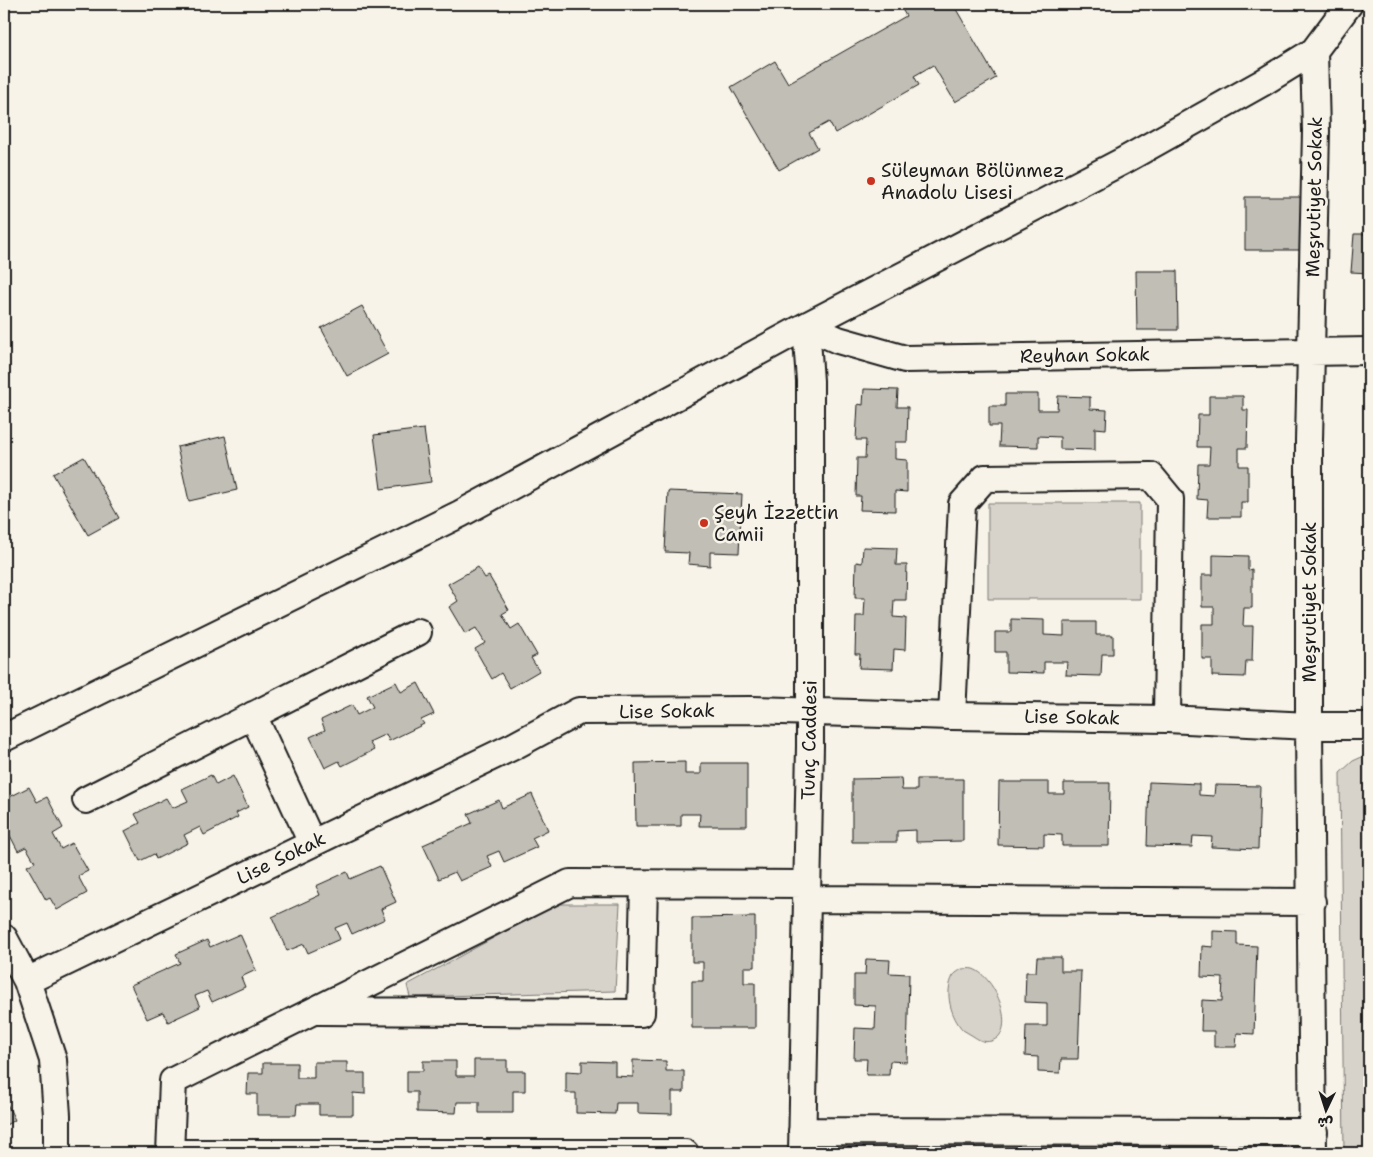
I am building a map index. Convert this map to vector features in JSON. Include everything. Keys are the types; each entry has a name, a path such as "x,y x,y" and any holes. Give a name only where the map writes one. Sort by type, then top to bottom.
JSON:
{"street":[{"path":"4,738 460,514 806,326 1123,161 1262,83 1314,51 1350,4"},
{"name":"Meşrutiyet Sokak","path":"1314,51 1316,131 1309,440 1309,726 1314,1142"},
{"name":"Reyhan Sokak","path":"806,326 838,340 904,359 1369,351"},
{"name":"Tunç Caddesi","path":"802,1142 810,712 810,380 806,326"},
{"path":"952,716 962,504 985,478 1151,476 1170,499 1168,719"},
{"path":"86,800 418,632"},
{"name":"Lise Sokak","path":"27,981 514,746 578,712 752,710 952,716 1168,719 1309,726 1369,726"},
{"path":"253,715 312,843"},
{"path":"685,1153 170,1153 173,1081 570,883 644,884 806,891 1312,902"},
{"path":"313,1011 641,1013 644,884"},
{"path":"6,949 27,981 53,1060 57,1114 57,1153"},
{"path":"802,1142 1314,1142"}],"shaded area":[{"path":"988,503 1140,503 1140,599 988,599"},
{"path":"1364,756 1369,757 1369,1153 1344,1153 1340,773 1353,761"},
{"path":"556,904 620,904 615,991 410,997 407,985"},
{"path":"962,969 973,969 981,974 989,982 1001,1005 1003,1027 999,1036 991,1041 982,1041 963,1030 952,1012 949,997 950,983 954,975"}],"building":[{"path":"899,4 953,4 996,78 955,102 933,65 914,76 919,85 835,133 829,122 809,133 818,148 779,170 731,87 775,61 788,83 906,16"},
{"path":"1245,197 1303,197 1303,250 1245,250"},
{"path":"1354,234 1369,234 1369,273 1351,272"},
{"path":"1136,271 1177,271 1178,330 1137,330"},
{"path":"362,306 388,354 347,376 321,328"},
{"path":"864,389 898,390 897,407 908,407 907,442 895,442 895,459 907,460 907,492 895,491 895,511 860,510 861,496 856,496 857,458 865,458 866,440 856,440 858,404 863,405"},
{"path":"1005,394 1038,394 1038,410 1057,410 1058,396 1090,397 1090,409 1107,410 1106,429 1095,428 1095,450 1060,449 1060,437 1038,436 1038,447 999,446 1000,426 989,426 989,406 1005,406"},
{"path":"1209,396 1243,396 1243,410 1248,410 1247,448 1239,448 1239,466 1248,466 1248,502 1241,502 1241,517 1207,517 1208,500 1197,499 1198,464 1209,464 1210,447 1197,447 1198,415 1209,415"},
{"path":"424,429 431,482 381,489 374,435"},
{"path":"225,436 237,490 189,501 177,447"},
{"path":"84,457 119,518 88,535 53,474"},
{"name":"Şeyh İzzettin Camii","path":"668,491 742,494 739,553 710,552 710,566 688,564 689,553 665,552"},
{"path":"863,547 897,548 896,565 907,565 906,600 894,600 893,617 906,618 905,650 894,649 893,669 859,668 860,654 855,654 856,616 864,616 865,598 855,598 856,562 862,563"},
{"path":"1213,555 1248,556 1248,570 1252,569 1252,608 1244,608 1243,626 1253,626 1252,661 1246,661 1245,677 1212,676 1212,659 1202,659 1202,624 1214,624 1214,607 1202,607 1202,575 1213,575"},
{"path":"478,567 485,578 489,576 509,610 502,614 511,629 519,624 537,655 531,658 539,671 510,688 501,673 492,679 475,649 485,643 476,628 465,634 449,607 458,601 448,584"},
{"path":"1011,619 1044,620 1044,635 1064,636 1064,622 1096,622 1096,635 1113,635 1113,654 1102,654 1101,676 1066,675 1067,662 1044,662 1044,673 1006,672 1006,652 995,652 995,632 1011,632"},
{"path":"396,682 401,692 418,683 434,714 421,720 424,724 389,741 386,734 369,742 374,750 342,766 339,761 325,768 310,737 325,730 321,720 352,705 357,715 373,707 367,696"},
{"path":"685,762 685,774 701,774 701,763 747,763 747,826 699,826 700,814 681,814 681,826 636,826 635,763"},
{"path":"211,775 216,785 233,776 248,807 236,813 238,817 204,835 200,827 184,835 188,843 156,859 154,854 140,861 125,831 140,823 135,814 166,798 172,808 188,801 182,789"},
{"path":"901,778 902,790 917,790 917,779 963,779 963,841 916,842 916,830 897,831 897,842 852,842 852,779"},
{"path":"999,782 1049,782 1049,794 1064,794 1064,783 1110,783 1109,846 1062,846 1062,835 1044,834 1044,846 998,845"},
{"path":"1149,782 1199,784 1199,795 1214,796 1215,785 1260,786 1258,849 1211,847 1212,837 1193,836 1192,847 1147,846"},
{"path":"29,787 37,802 47,797 63,828 53,834 61,849 72,843 88,871 78,876 87,893 57,910 50,898 46,900 27,866 35,862 26,847 18,851 4,824 4,818 7,817 4,811 4,800"},
{"path":"532,794 548,830 532,838 537,847 504,862 499,851 487,856 492,867 460,881 455,872 439,879 423,845 472,823 468,814 499,800 502,808"},
{"path":"380,866 396,902 381,909 385,919 352,934 347,923 335,928 340,939 308,953 304,944 287,951 272,917 320,895 316,886 347,872 350,879"},
{"path":"755,917 755,967 744,967 744,983 755,983 755,1028 692,1028 692,981 703,981 703,962 692,962 692,918"},
{"path":"1213,931 1237,932 1237,945 1257,946 1254,1034 1237,1033 1236,1047 1214,1047 1214,1031 1201,1031 1202,1000 1222,1001 1223,978 1201,977 1202,946 1213,947"},
{"path":"240,934 256,970 241,977 245,987 212,1002 207,991 195,996 200,1007 168,1022 163,1012 147,1019 131,985 180,963 176,954 207,940 210,947"},
{"path":"1037,957 1061,957 1061,971 1081,971 1078,1059 1061,1059 1060,1073 1038,1072 1038,1057 1025,1056 1026,1026 1047,1026 1047,1003 1025,1002 1026,972 1036,972"},
{"path":"866,959 890,960 889,973 909,974 907,1062 890,1061 889,1075 866,1075 867,1059 854,1059 855,1028 875,1029 876,1006 854,1005 854,975 865,975"},
{"path":"474,1060 507,1060 507,1071 525,1071 525,1091 513,1091 513,1113 479,1113 479,1102 457,1102 456,1113 417,1112 417,1092 407,1092 407,1071 423,1071 423,1061 456,1061 456,1076 474,1076"},
{"path":"633,1060 666,1061 666,1071 684,1071 684,1092 672,1092 672,1114 638,1113 638,1103 616,1103 615,1114 576,1113 576,1093 566,1093 566,1071 582,1072 582,1061 615,1062 615,1076 633,1077"},
{"path":"314,1062 347,1062 347,1073 365,1073 365,1094 353,1093 353,1115 319,1115 319,1104 297,1104 296,1115 257,1115 257,1094 247,1094 248,1073 263,1073 263,1063 297,1063 297,1078 314,1078"},
{"path":"4,1098 15,1120 4,1126"}],"place":[{"name":"Süleyman Bölünmez Anadolu Lisesi","path":"871,181"},
{"name":"Şeyh İzzettin Camii","path":"704,523"}]}
